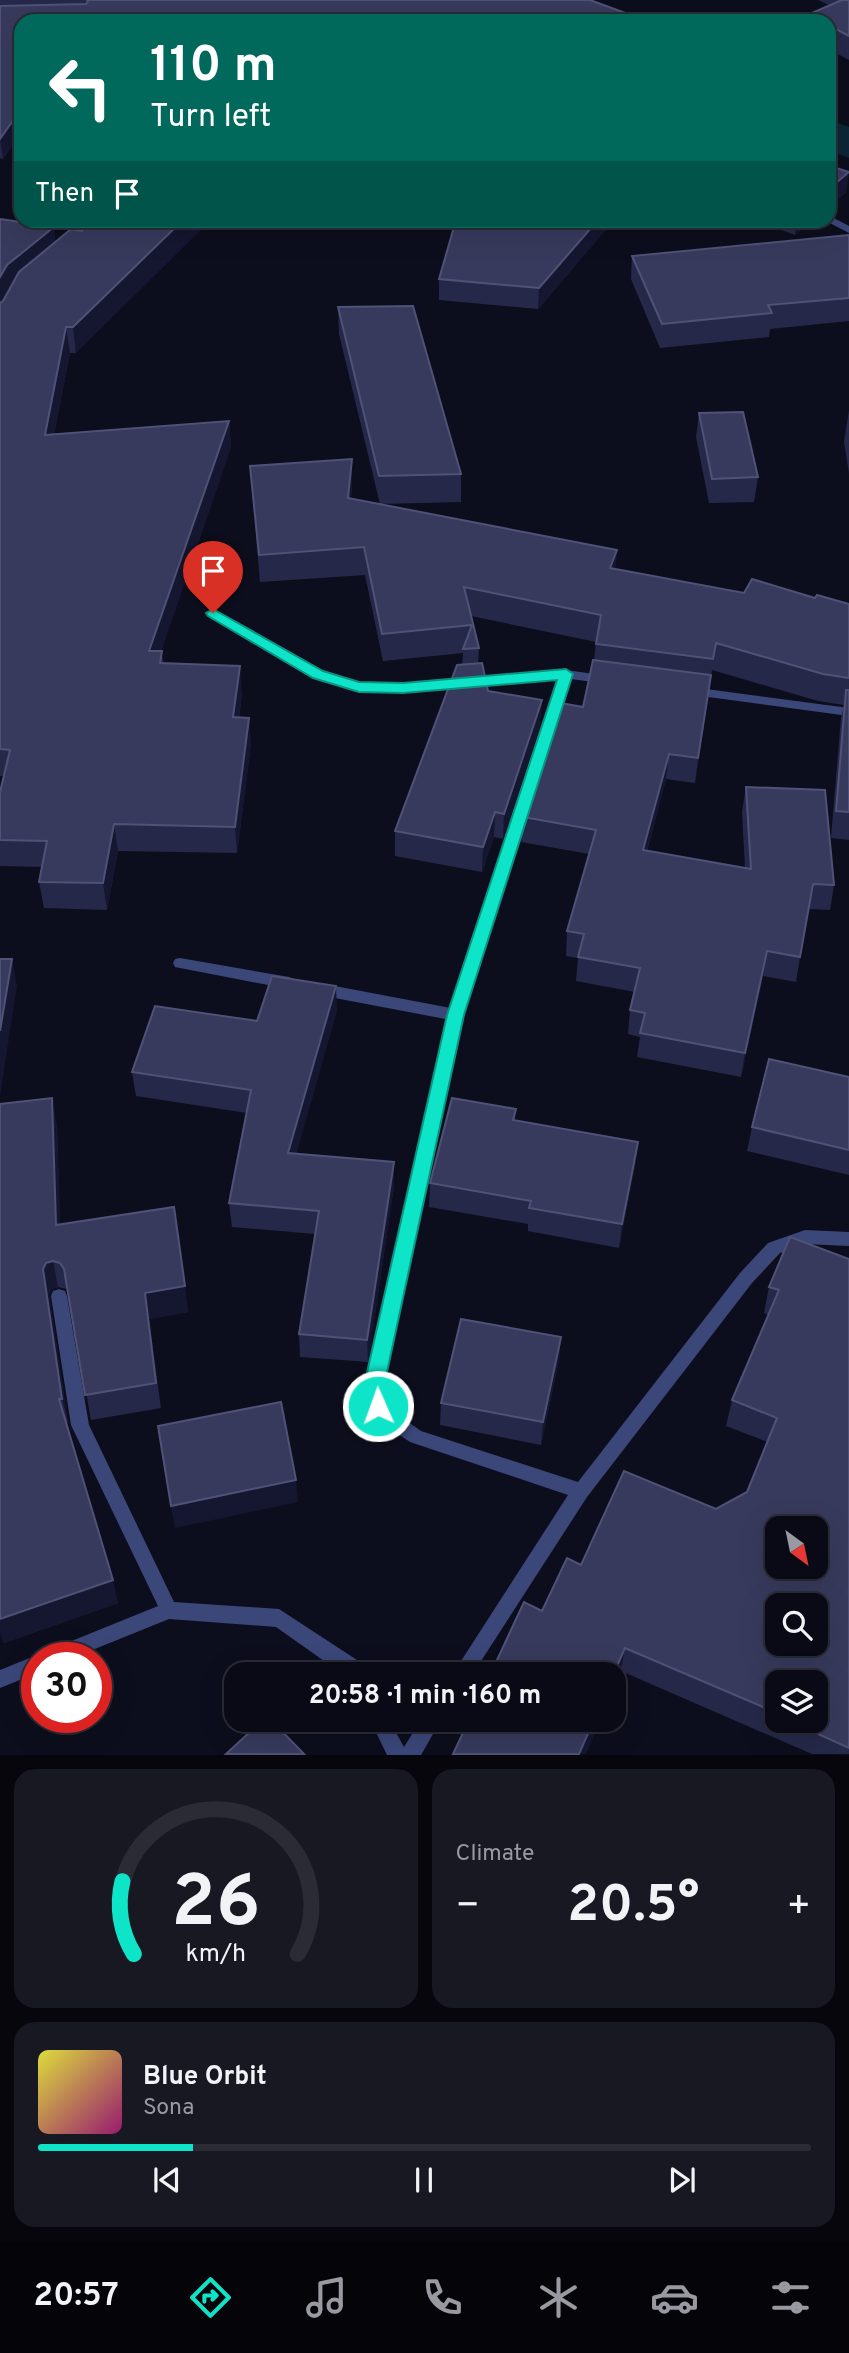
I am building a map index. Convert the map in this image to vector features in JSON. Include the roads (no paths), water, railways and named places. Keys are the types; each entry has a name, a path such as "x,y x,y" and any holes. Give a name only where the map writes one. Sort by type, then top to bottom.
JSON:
{"street":[{"path":"213,613 318,674 359,687 403,688 566,674 620,681"},
{"path":"566,674 456,1015 374,1386 378,1406 396,1425 416,1437 581,1490"},
{"path":"674,689 849,712"},
{"path":"180,963 456,1015"},
{"path":"469,1662 581,1490 746,1278 774,1248 805,1237 849,1239"},
{"path":"59,1296 80,1425 169,1610"},
{"path":"91,1642 169,1610 279,1618 344,1662"},
{"path":"0,1679 21,1670"},
{"path":"386,1732 398,1755"},
{"path":"410,1755 424,1732"}],"waterway":[{"path":"836,136 849,146"}]}
